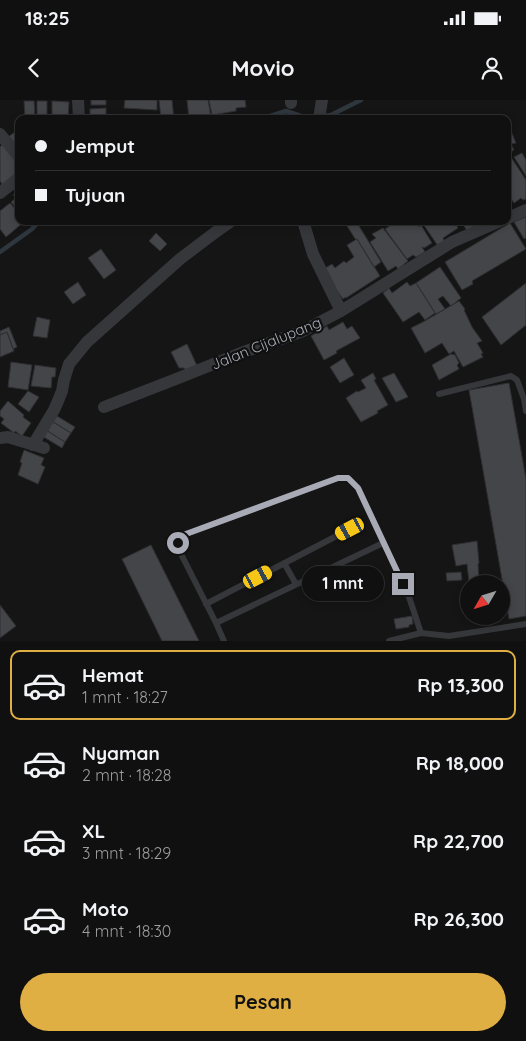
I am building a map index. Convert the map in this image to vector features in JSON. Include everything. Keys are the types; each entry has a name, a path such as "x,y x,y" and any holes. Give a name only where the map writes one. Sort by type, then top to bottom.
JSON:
{"street":[{"path":"78,100 79,115"},
{"path":"319,115 321,102"},
{"path":"0,134 15,152"},
{"path":"0,193 15,181"},
{"path":"511,217 526,210"},
{"path":"0,438 8,437 39,446 58,401 69,364 87,342 180,259 225,225"},
{"path":"304,225 313,254 341,310"},
{"name":"Jalan Cijalupang","path":"104,407 241,352 303,330 341,310 452,242 491,225"}],"lane":[{"path":"439,394 511,376 517,380 525,399 526,411"},
{"path":"224,641 178,550 180,538 186,534 338,478 348,478 358,488 409,597 421,633"},
{"path":"206,604 350,529"},
{"path":"216,623 383,543"},
{"path":"284,563 296,584"},
{"path":"389,641 421,633 449,636 526,624"}],"building":[{"path":"91,100 106,100 106,105 91,105"},
{"path":"125,100 157,100 157,110 124,108"},
{"path":"159,100 172,100 174,115 161,115"},
{"path":"187,100 208,100 211,115 189,115"},
{"path":"209,100 245,100 246,107 236,108 236,111 212,115"},
{"path":"24,101 34,101 35,115 25,115"},
{"path":"37,101 47,101 47,115 37,115"},
{"path":"52,101 69,102 68,115 52,115"},
{"path":"106,108 106,115 90,115 90,109"},
{"path":"511,131 516,143 511,144"},
{"path":"15,132 15,146 8,137"},
{"path":"3,144 15,160 15,177 4,187 0,181 0,147"},
{"path":"522,153 526,160 526,176 514,157"},
{"path":"511,157 526,180 526,199 523,200 521,198 514,203 511,198"},
{"path":"15,199 15,207 11,202"},
{"path":"10,203 15,209 15,225 20,225 6,237 0,229 0,211"},
{"path":"526,217 526,238 524,239 514,222"},
{"path":"358,225 381,262 374,267 347,226"},
{"path":"391,225 418,225 419,227 421,225 432,243 424,248 422,247 425,252 416,257 413,255 407,259 385,229"},
{"path":"424,225 456,225 458,228 443,238 445,242 438,246"},
{"path":"463,225 477,225 467,231"},
{"path":"507,225 511,225 526,249 472,281 473,284 462,290 445,262"},
{"path":"383,228 408,261 398,269 396,266 388,271 370,242 376,238 372,234"},
{"path":"156,233 167,244 160,251 149,241"},
{"path":"357,239 380,276 343,299 322,270 332,264 335,268 344,261 346,263 354,257 347,245"},
{"path":"101,249 116,270 104,279 88,258"},
{"path":"440,267 461,298 451,306 443,296 438,299 445,309 436,314 416,283"},
{"path":"78,282 86,295 73,304 64,292"},
{"path":"407,282 410,286 416,283 435,313 425,320 419,312 403,322 383,293 389,288 392,293"},
{"path":"526,283 526,325 501,345 482,317"},
{"path":"459,301 465,309 472,327 482,341 477,343 483,353 481,354 483,357 463,367 454,351 449,354 442,343 425,353 411,328"},
{"path":"37,317 50,320 47,338 33,336"},
{"path":"343,322 347,329 352,326 360,338 324,360 311,336 327,326 329,330"},
{"path":"9,327 17,347 13,349 7,332 0,335 0,331"},
{"path":"7,332 14,351 0,357 0,335"},
{"path":"187,344 198,368 188,373 184,368 179,368 171,352"},
{"path":"451,354 455,355 459,363 457,365 459,369 439,380 432,365"},
{"path":"344,358 354,375 340,383 330,367"},
{"path":"11,362 32,365 28,390 8,387"},
{"path":"35,365 56,368 55,377 52,377 51,388 31,386"},
{"path":"373,373 376,379 374,380 388,405 361,422 346,398 366,388 361,380"},
{"path":"394,373 408,397 396,402 382,378"},
{"path":"509,383 526,479 526,616 510,619 510,575 501,575 469,390"},
{"path":"28,391 39,397 29,412 18,404"},
{"path":"8,401 31,423 22,436 15,431 14,433 1,423 4,419 0,416 0,411"},
{"path":"57,416 75,427 71,433 53,422"},
{"path":"52,421 71,433 65,442 46,430"},
{"path":"46,430 65,442 62,448 42,436"},
{"path":"24,450 44,458 41,465 45,467 38,484 18,475"},
{"path":"477,541 479,575 468,575 467,564 456,566 452,545"},
{"path":"151,545 199,641 162,641 122,559"},
{"path":"461,572 460,580 447,581 446,573"},
{"path":"0,605 16,626 0,638"},
{"path":"412,616 413,624 409,625 409,627 396,629 394,619"}],"waterway":[{"path":"331,115 361,100"},
{"path":"274,115 286,111 298,115"},
{"path":"0,252 36,225"}],"route":[{"path":"178,543 180,538 186,534 338,478 348,478 358,488 403,584"}]}
